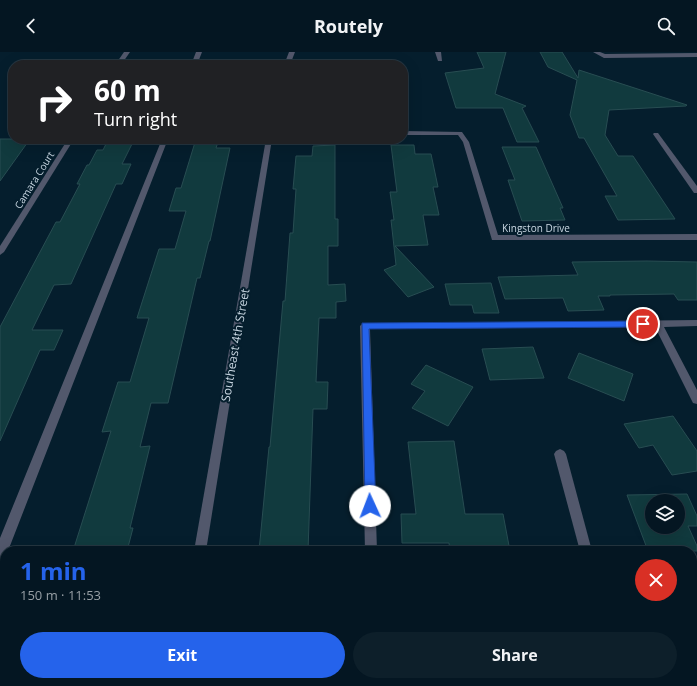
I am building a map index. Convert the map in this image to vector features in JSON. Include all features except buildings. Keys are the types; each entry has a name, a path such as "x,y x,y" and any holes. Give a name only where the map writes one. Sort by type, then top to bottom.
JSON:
{"street":[{"path":"438,52 440,60"},
{"path":"596,52 604,56 697,55"},
{"name":"Kingston Drive","path":"408,133 460,133 466,142 495,238 697,237"},
{"path":"656,134 697,190"},
{"name":"Camara Court","path":"0,252 68,144"},
{"path":"3,546 163,144"},
{"name":"Southeast 4th Street","path":"201,546 268,144"},
{"path":"371,546 365,326 697,323"},
{"path":"658,324 697,400"},
{"path":"560,454 585,546"}],"route":[{"path":"370,506 365,326 643,324"}]}
